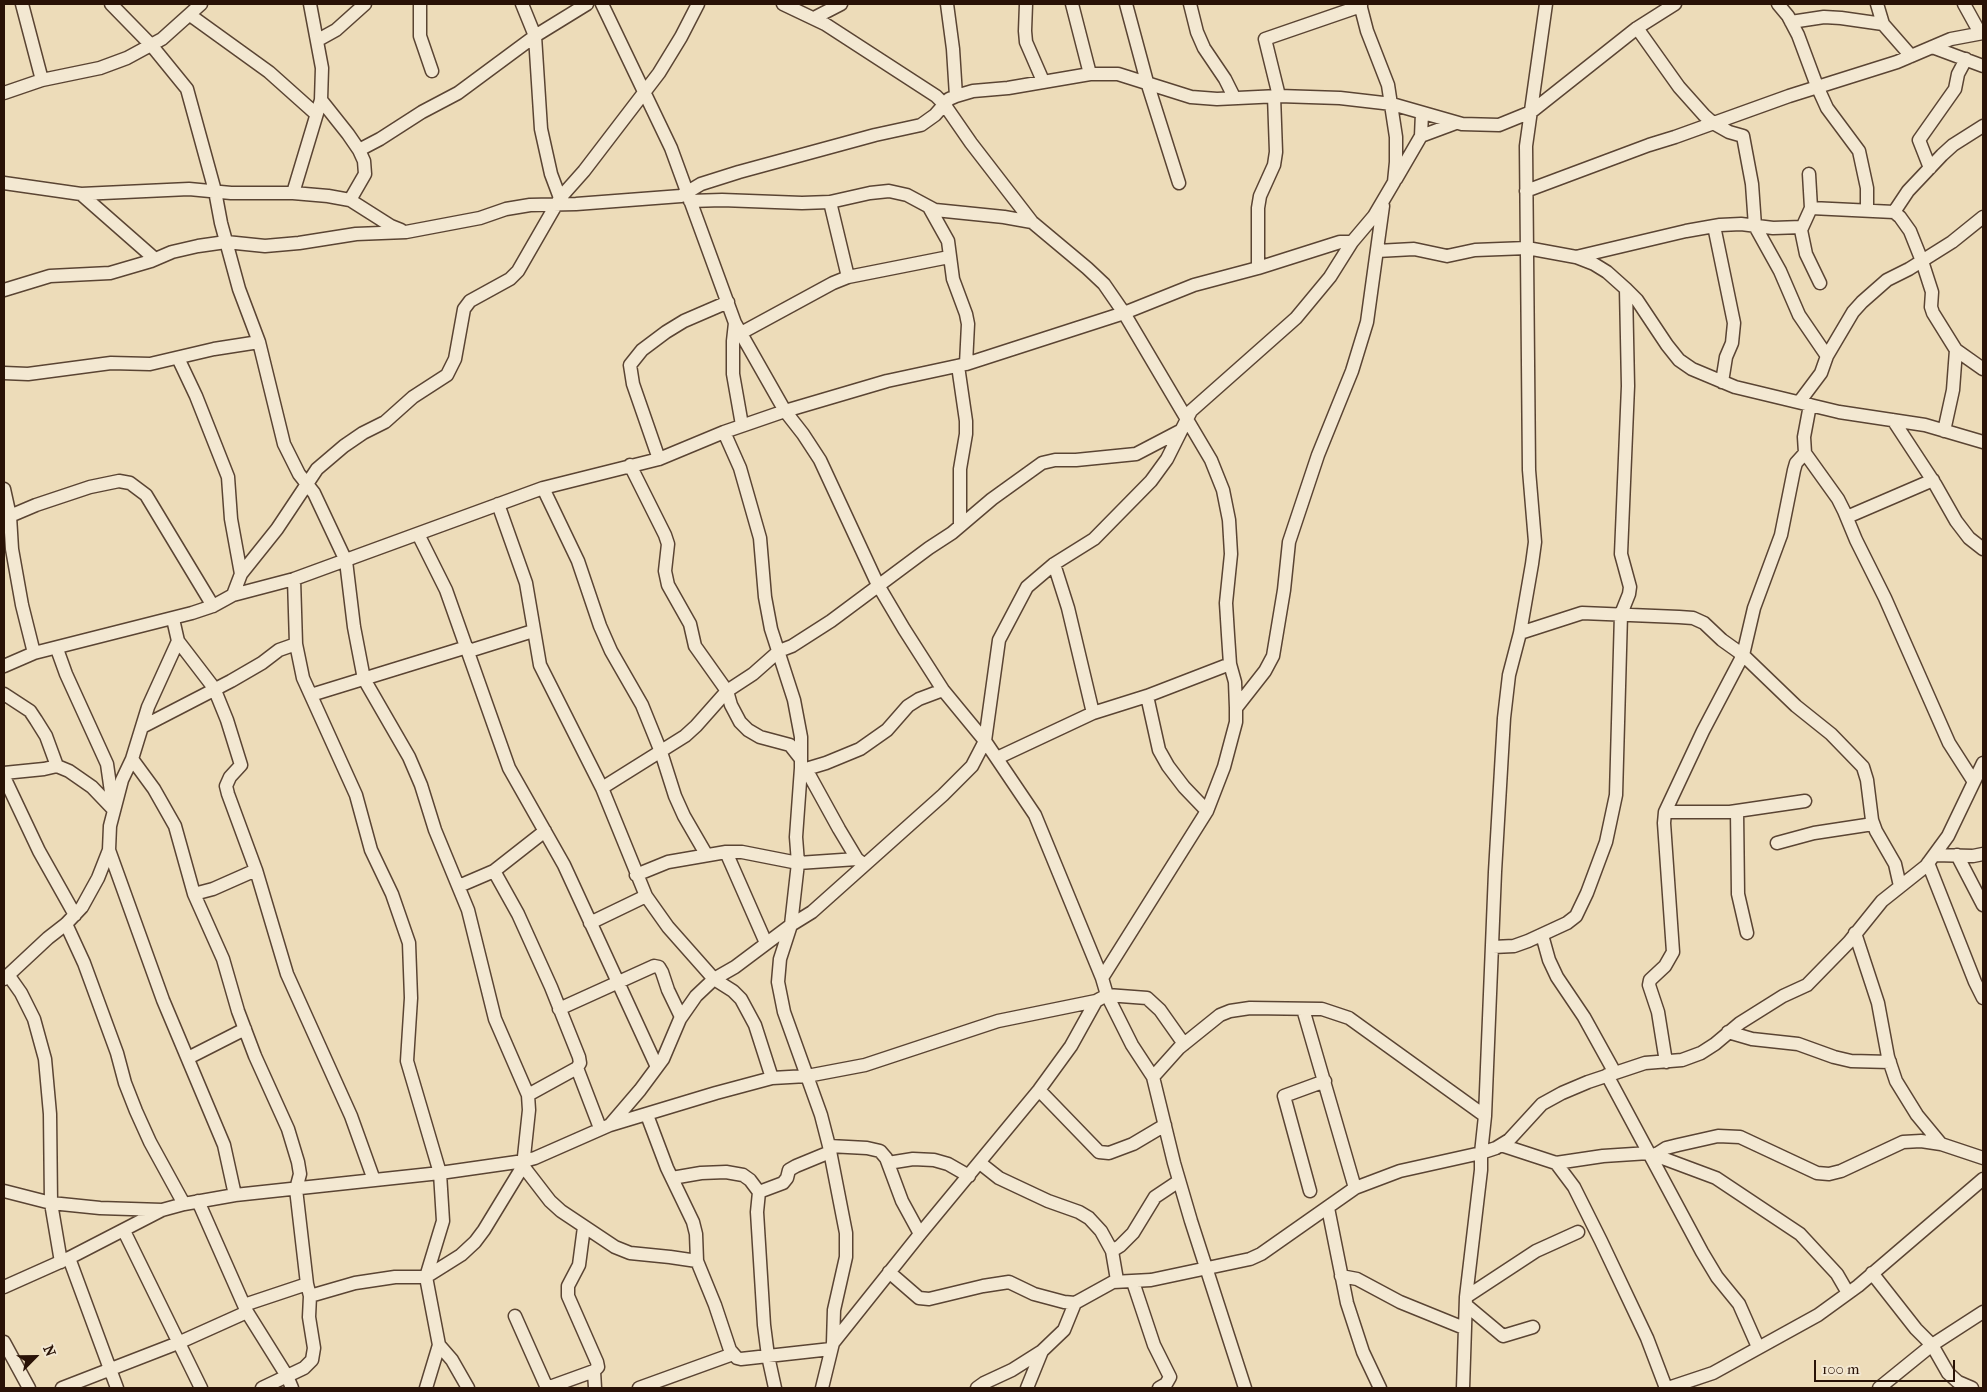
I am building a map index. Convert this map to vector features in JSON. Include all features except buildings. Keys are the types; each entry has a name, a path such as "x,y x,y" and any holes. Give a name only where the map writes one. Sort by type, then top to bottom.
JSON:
{"street":[{"path":"22,4 42,80"},
{"path":"112,4 152,46 187,89 215,191 239,290 259,342 284,444 299,474 314,493 346,560 354,627 364,679 409,757 421,785 435,830 459,886 476,938 495,1019 528,1095 523,1164 496,1213 475,1242 461,1256 426,1277 395,1277 355,1283 310,1296"},
{"path":"4,93 42,80 100,68 126,58 152,46 201,4"},
{"path":"293,193 316,114 322,100 322,68 310,4"},
{"path":"318,40 336,30 365,4"},
{"path":"420,4 420,36 432,71"},
{"path":"522,4 535,36 541,129 557,201"},
{"path":"359,150 458,93 535,36 587,4"},
{"path":"602,4 671,148 738,328 785,411 820,460 878,585 944,690 985,741 1035,815 1102,978 1102,998 1153,1077 1179,1181 1205,1269 1245,1388"},
{"path":"233,595 241,574 277,529 317,469 344,446 363,433 385,422 412,397 447,375 455,358 464,309 470,301 510,279 518,271 529,255 557,201 618,129 659,73 698,4"},
{"path":"783,4 814,18 936,96 944,104 971,143 1032,222 1104,284 1124,313 1184,426 1211,460 1223,490 1229,520 1231,554 1226,603 1230,664 1235,682 1236,722 1224,767 1207,811 1102,978"},
{"path":"814,18 842,4"},
{"path":"947,4 953,49 956,96"},
{"path":"1026,4 1026,42 1043,81"},
{"path":"1072,4 1090,74"},
{"path":"1126,4 1146,82 1179,183"},
{"path":"1190,4 1197,32 1204,48 1225,79 1234,97"},
{"path":"1463,1388 1466,1301 1481,1170 1485,1116 1495,872 1504,718 1509,675 1520,633 1535,542 1529,470 1526,146 1546,4"},
{"path":"689,197 701,184 739,172 875,135 921,125 935,115 949,99 956,96 1090,74 1118,74 1191,97 1217,99 1277,96 1340,98 1392,104 1456,123 1478,126 1499,125 1530,112 1638,28 1675,4"},
{"path":"1778,4 1798,35 1817,86 1828,108 1859,151 1868,188 1867,209"},
{"path":"1877,4 1883,24 1911,56"},
{"path":"1526,190 1649,144 1712,124 1817,86 1872,70 1951,39 1981,33 1964,4"},
{"path":"1258,268 1258,208 1260,196 1274,165 1276,152 1277,96 1265,39 1361,5 1367,31 1381,66 1392,104 1396,137 1394,182"},
{"path":"190,15 269,72 316,114"},
{"path":"1791,22 1824,17 1883,24"},
{"path":"1638,28 1678,87 1712,124 1744,138 1752,184 1755,226 1780,271 1800,315 1828,356"},
{"path":"1932,47 1983,66"},
{"path":"1930,168 1919,140 1955,89 1958,74 1966,59"},
{"path":"322,100 359,150 364,161 365,174 350,200"},
{"path":"605,1126 657,1068 682,1017 696,996 714,979 736,967 766,943 812,912 861,862 943,795 972,766 985,741 999,640 1027,587 1054,564 1094,539 1151,481 1167,459 1191,410 1296,318 1330,277 1352,242 1368,224 1384,201 1421,136 1422,113"},
{"path":"1421,136 1456,123"},
{"path":"1894,212 1902,199 1953,145 1983,126"},
{"path":"1808,174 1811,208 1801,230 1806,254 1820,283"},
{"path":"4,183 82,194 189,189 231,193 293,193 350,200 391,226 406,232"},
{"path":"4,290 50,276 110,273 172,252 226,242 265,246 356,234 406,232 480,218 506,209 557,201 680,196 722,200 802,203 830,202 870,193 889,191 907,195 929,207 951,213 1004,217 1032,222"},
{"path":"82,194 155,259"},
{"path":"1236,708 1265,671 1273,656 1284,590 1289,542 1318,455 1352,370 1367,322 1384,201"},
{"path":"830,202 848,277"},
{"path":"929,207 948,241 953,279 968,324 962,365 966,428 960,469 960,526"},
{"path":"1811,208 1867,209 1894,212 1910,231 1922,261 1932,292 1932,311 1956,350 1983,368"},
{"path":"1974,782 1949,743 1886,598 1856,540 1838,499 1805,453 1804,437 1805,403 1828,356 1853,312 1888,280 1952,242 1983,218"},
{"path":"1576,257 1714,226 1741,224 1802,227"},
{"path":"1714,226 1734,323 1732,343 1726,357 1722,382"},
{"path":"4,666 34,654 173,619 213,606 233,595 294,578 544,488 659,459 724,432 785,411 887,381 962,365 1124,313 1194,286 1340,242 1352,242"},
{"path":"1377,251 1414,249 1447,256 1475,250 1527,248 1576,257 1594,264 1607,272 1626,289 1637,300 1679,360 1692,369 1735,387 1839,412 1893,420 1944,431 1983,442"},
{"path":"742,426 733,374 733,341 738,328 848,277 949,257"},
{"path":"1493,947 1514,946 1542,935 1576,916 1587,893 1606,842 1617,786 1621,614 1630,587 1621,554 1628,386 1626,289"},
{"path":"659,459 633,384 630,365 642,350 666,332 684,321 728,302"},
{"path":"4,373 28,374 111,363 150,364 259,342"},
{"path":"1944,431 1953,390 1956,350"},
{"path":"178,358 200,404 228,477 231,519 241,574"},
{"path":"1893,420 1933,480 1956,521 1969,538 1983,549"},
{"path":"602,788 661,752 696,726 726,691 753,674 779,651 792,646 831,622 1042,463 1055,460 1076,460 1136,454 1184,426"},
{"path":"724,432 740,468 760,538 765,597 771,629 794,700 803,765 797,815 798,863 791,925 780,958 778,982 784,1012 797,1054 808,1076 830,1149 846,1233 845,1264 834,1310 832,1346 822,1388"},
{"path":"1666,1062 1658,1012 1649,985 1650,980 1665,966 1673,952 1664,823 1665,812 1703,731 1743,655 1754,608 1781,535 1796,463 1805,453"},
{"path":"630,465 665,535 668,544 665,572 668,586 690,624 695,646 726,691 740,722 748,730 760,737 790,745 861,862"},
{"path":"1847,517 1933,480"},
{"path":"10,516 90,487 119,481 130,483 146,495 213,606"},
{"path":"4,488 10,516 12,549 22,605 34,654"},
{"path":"544,488 578,561 607,642 642,704 678,803 706,854"},
{"path":"498,504 526,583 540,665 602,788 646,896 668,927 714,979 733,991 741,999 755,1025 772,1078"},
{"path":"418,534 446,590 468,649 492,725 509,768 564,865 657,1068"},
{"path":"1054,564 1068,608 1093,713"},
{"path":"294,578 296,644 303,678 356,795 371,850 384,876 405,929 411,960 411,998 406,1061 440,1173 443,1221 426,1277 439,1345 426,1388"},
{"path":"1520,633 1582,613 1693,618 1704,623 1722,640 1743,655 1796,706 1831,734 1858,760 1863,767 1867,780 1873,824 1895,864 1900,886"},
{"path":"173,619 178,641 214,688 227,720 241,765 230,777 226,786 228,794 256,870 287,974 352,1116 374,1180"},
{"path":"311,695 533,631"},
{"path":"111,806 132,759 148,707 178,641"},
{"path":"142,727 262,663 279,650 296,644"},
{"path":"57,649 66,674 106,764 111,806 109,850 98,878 82,907 6,978 21,993 34,1019 45,1059 50,1114 51,1203 65,1260 85,1305 117,1388"},
{"path":"997,758 1093,713 1147,696 1230,664"},
{"path":"1235,682 1254,686"},
{"path":"803,765 826,763 860,748 887,730 908,706 920,699 944,690"},
{"path":"4,694 30,711 46,736 57,766"},
{"path":"1147,696 1159,750 1168,766 1184,787 1207,811"},
{"path":"132,759 154,790 175,826 194,894 223,959 245,1029 288,1129 300,1174 296,1189 310,1296 309,1317 314,1348 312,1360 289,1382 262,1388"},
{"path":"889,1272 919,1298 929,1299 1009,1282 1034,1294 1075,1303 1117,1280 1133,1282 1250,1259 1261,1254 1355,1188 1400,1171 1481,1153 1501,1145 1509,1140 1542,1104 1562,1093 1645,1063 1682,1060 1701,1053 1728,1032 1783,996 1807,985 1826,968 1882,901 1908,881 1931,859 1948,836 1983,763"},
{"path":"4,773 57,766 83,780 111,806"},
{"path":"4,777 70,919 136,1111 150,1142 184,1204"},
{"path":"1665,812 1737,811 1805,800"},
{"path":"1737,811 1738,894 1747,933"},
{"path":"1777,843 1814,833 1873,824"},
{"path":"459,886 494,871 545,831"},
{"path":"109,850 163,1000 224,1145 235,1194"},
{"path":"636,875 668,862 726,852 742,852 798,863 861,862"},
{"path":"726,852 766,943"},
{"path":"1931,859 1956,855 1983,854"},
{"path":"1956,855 1983,904"},
{"path":"1931,859 1975,982 1983,998"},
{"path":"194,894 213,889 256,870"},
{"path":"494,871 518,914 560,1009 580,1063 577,1068 528,1095"},
{"path":"590,923 646,896"},
{"path":"1855,933 1878,1003 1890,1062 1896,1081 1918,1115 1942,1144"},
{"path":"1542,935 1549,960 1557,977 1584,1017 1702,1252 1717,1277 1739,1304 1758,1347"},
{"path":"560,1009 654,966 659,967 682,1017"},
{"path":"647,1115 667,1168 694,1228 697,1261 733,1354 741,1360 832,1346 889,1272 1039,1090 1071,1046 1102,998"},
{"path":"4,1287 65,1260 162,1210 198,1200 235,1194 523,1164 605,1126 772,1078 808,1076 865,1065 998,1020 1102,998 1147,998 1160,1010 1184,1044"},
{"path":"1153,1077 1184,1044 1220,1015 1230,1011 1250,1008 1322,1009 1349,1018 1485,1116"},
{"path":"1303,1009 1355,1188"},
{"path":"188,1058 245,1029"},
{"path":"1728,1032 1752,1039 1798,1044 1851,1061 1890,1062"},
{"path":"577,1068 605,1126"},
{"path":"1310,1191 1284,1096 1325,1081"},
{"path":"1039,1090 1099,1152 1109,1153 1133,1144 1165,1125"},
{"path":"1501,1145 1556,1163 1603,1156 1652,1154 1666,1148 1718,1136 1740,1138 1817,1173 1829,1174 1862,1162 1903,1142 1921,1141 1942,1144 1983,1158"},
{"path":"758,1192 783,1183 790,1170 830,1149 866,1148 880,1151 888,1162 902,1201 920,1234"},
{"path":"1652,1154 1716,1178 1800,1234 1837,1274 1848,1293"},
{"path":"888,1162 913,1159 934,1160 948,1164 969,1176"},
{"path":"980,1163 999,1178 1089,1218 1102,1231 1112,1251 1117,1280"},
{"path":"1556,1163 1574,1187 1601,1241 1647,1338 1667,1388 1713,1373 1818,1315 1848,1293 1983,1179"},
{"path":"523,1164 550,1201 615,1248 630,1253 697,1261"},
{"path":"672,1178 700,1173 726,1172 743,1175 750,1180 758,1192 757,1212 768,1356 775,1388"},
{"path":"1112,1251 1133,1233 1155,1196 1179,1181"},
{"path":"4,1191 51,1203 100,1208 162,1210"},
{"path":"198,1200 246,1308 289,1382"},
{"path":"1328,1208 1347,1303 1363,1352 1380,1388"},
{"path":"515,1316 547,1388 594,1371 598,1367 568,1296 568,1286 579,1265 584,1227"},
{"path":"124,1231 201,1388"},
{"path":"1466,1301 1536,1251 1578,1232"},
{"path":"1872,1273 1916,1329 1932,1345 1954,1379 1972,1388"},
{"path":"1341,1276 1357,1279 1400,1302 1464,1328"},
{"path":"1133,1282 1154,1345 1170,1377 1166,1384 1159,1388"},
{"path":"62,1388 178,1344 246,1308 307,1284"},
{"path":"1466,1301 1503,1336 1512,1335 1533,1327"},
{"path":"977,1388 1012,1370 1042,1351 1064,1330 1075,1303"},
{"path":"1879,1388 1932,1345 1983,1312"},
{"path":"4,1342 29,1388"},
{"path":"439,1345 452,1360 468,1388"},
{"path":"1028,1388 1042,1351"},
{"path":"639,1388 733,1354"},
{"path":"594,1371 594,1388"}]}
